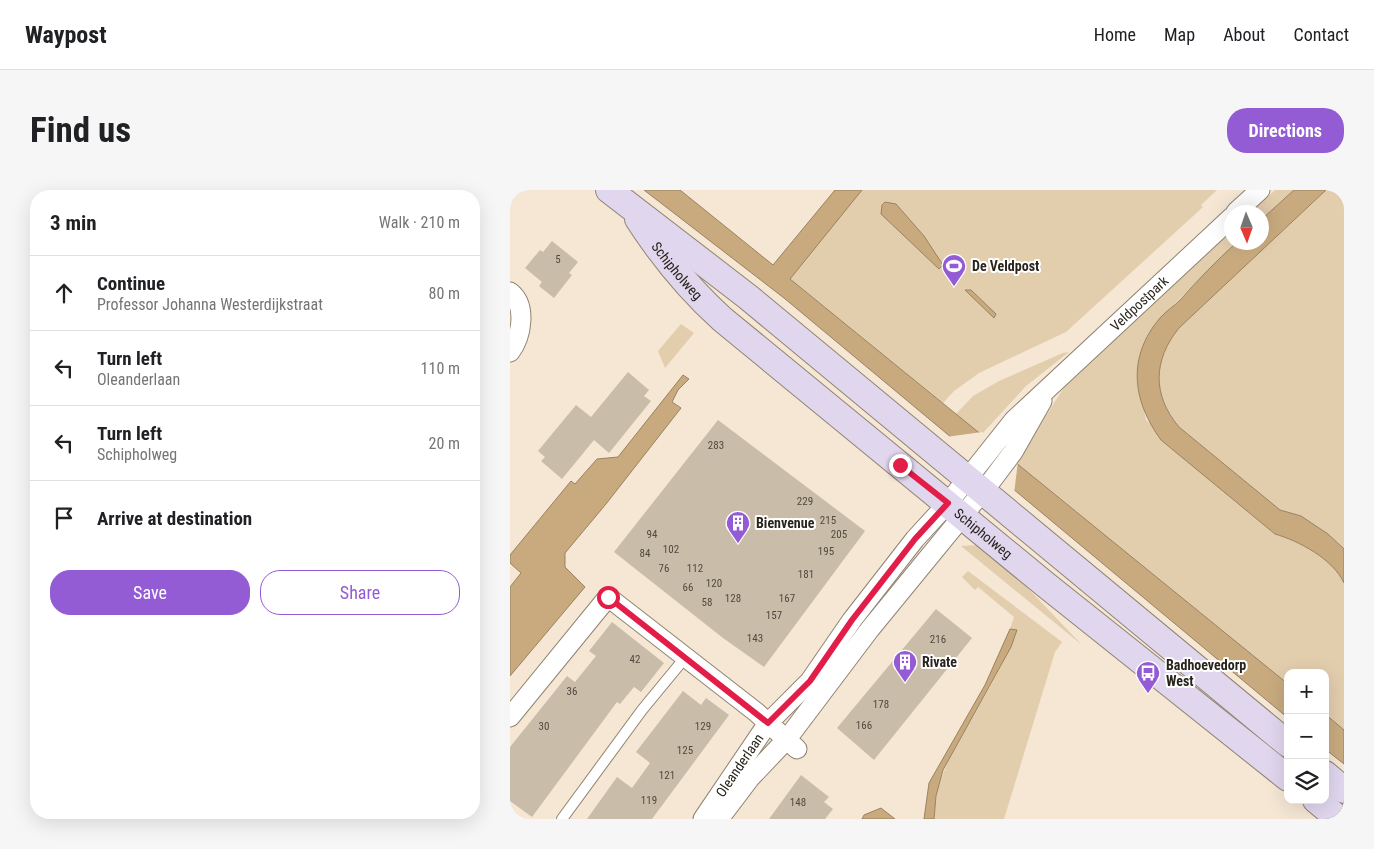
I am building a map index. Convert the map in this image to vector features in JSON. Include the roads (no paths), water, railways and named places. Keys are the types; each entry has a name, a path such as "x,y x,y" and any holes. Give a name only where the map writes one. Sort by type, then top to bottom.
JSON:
{"main road":[{"name":"Schipholweg","path":"609,190 748,296 980,479 1284,741"},
{"name":"Schipholweg","path":"633,210 658,250 696,295 722,319 1046,584 1284,775"},
{"path":"1329,777 1344,790"},
{"path":"1321,804 1339,819"}],"street":[{"path":"1244,205 1260,190"},
{"name":"Veldpostpark","path":"980,479 998,440 1014,420 1047,392 1072,364 1224,224"},
{"path":"510,292 516,297 522,319 510,352"},
{"name":"Veldpostpark","path":"980,479 1013,452 1047,392"},
{"path":"956,509 980,479"},
{"name":"Oleanderlaan","path":"703,819 768,723 810,681 858,613 915,539 956,509"},
{"name":"Oleanderlaan","path":"719,819 750,778 792,744 870,629 956,509"},
{"path":"510,717 608,597 792,744"}],"lane":[{"path":"562,819 642,710 684,658"}],"place":[{"name":"De Veldpost","path":"954,287"},
{"name":"Bienvenue","path":"738,544"},
{"name":"Rivate","path":"905,683"},
{"name":"Badhoevedorp West","path":"1148,694"}]}
